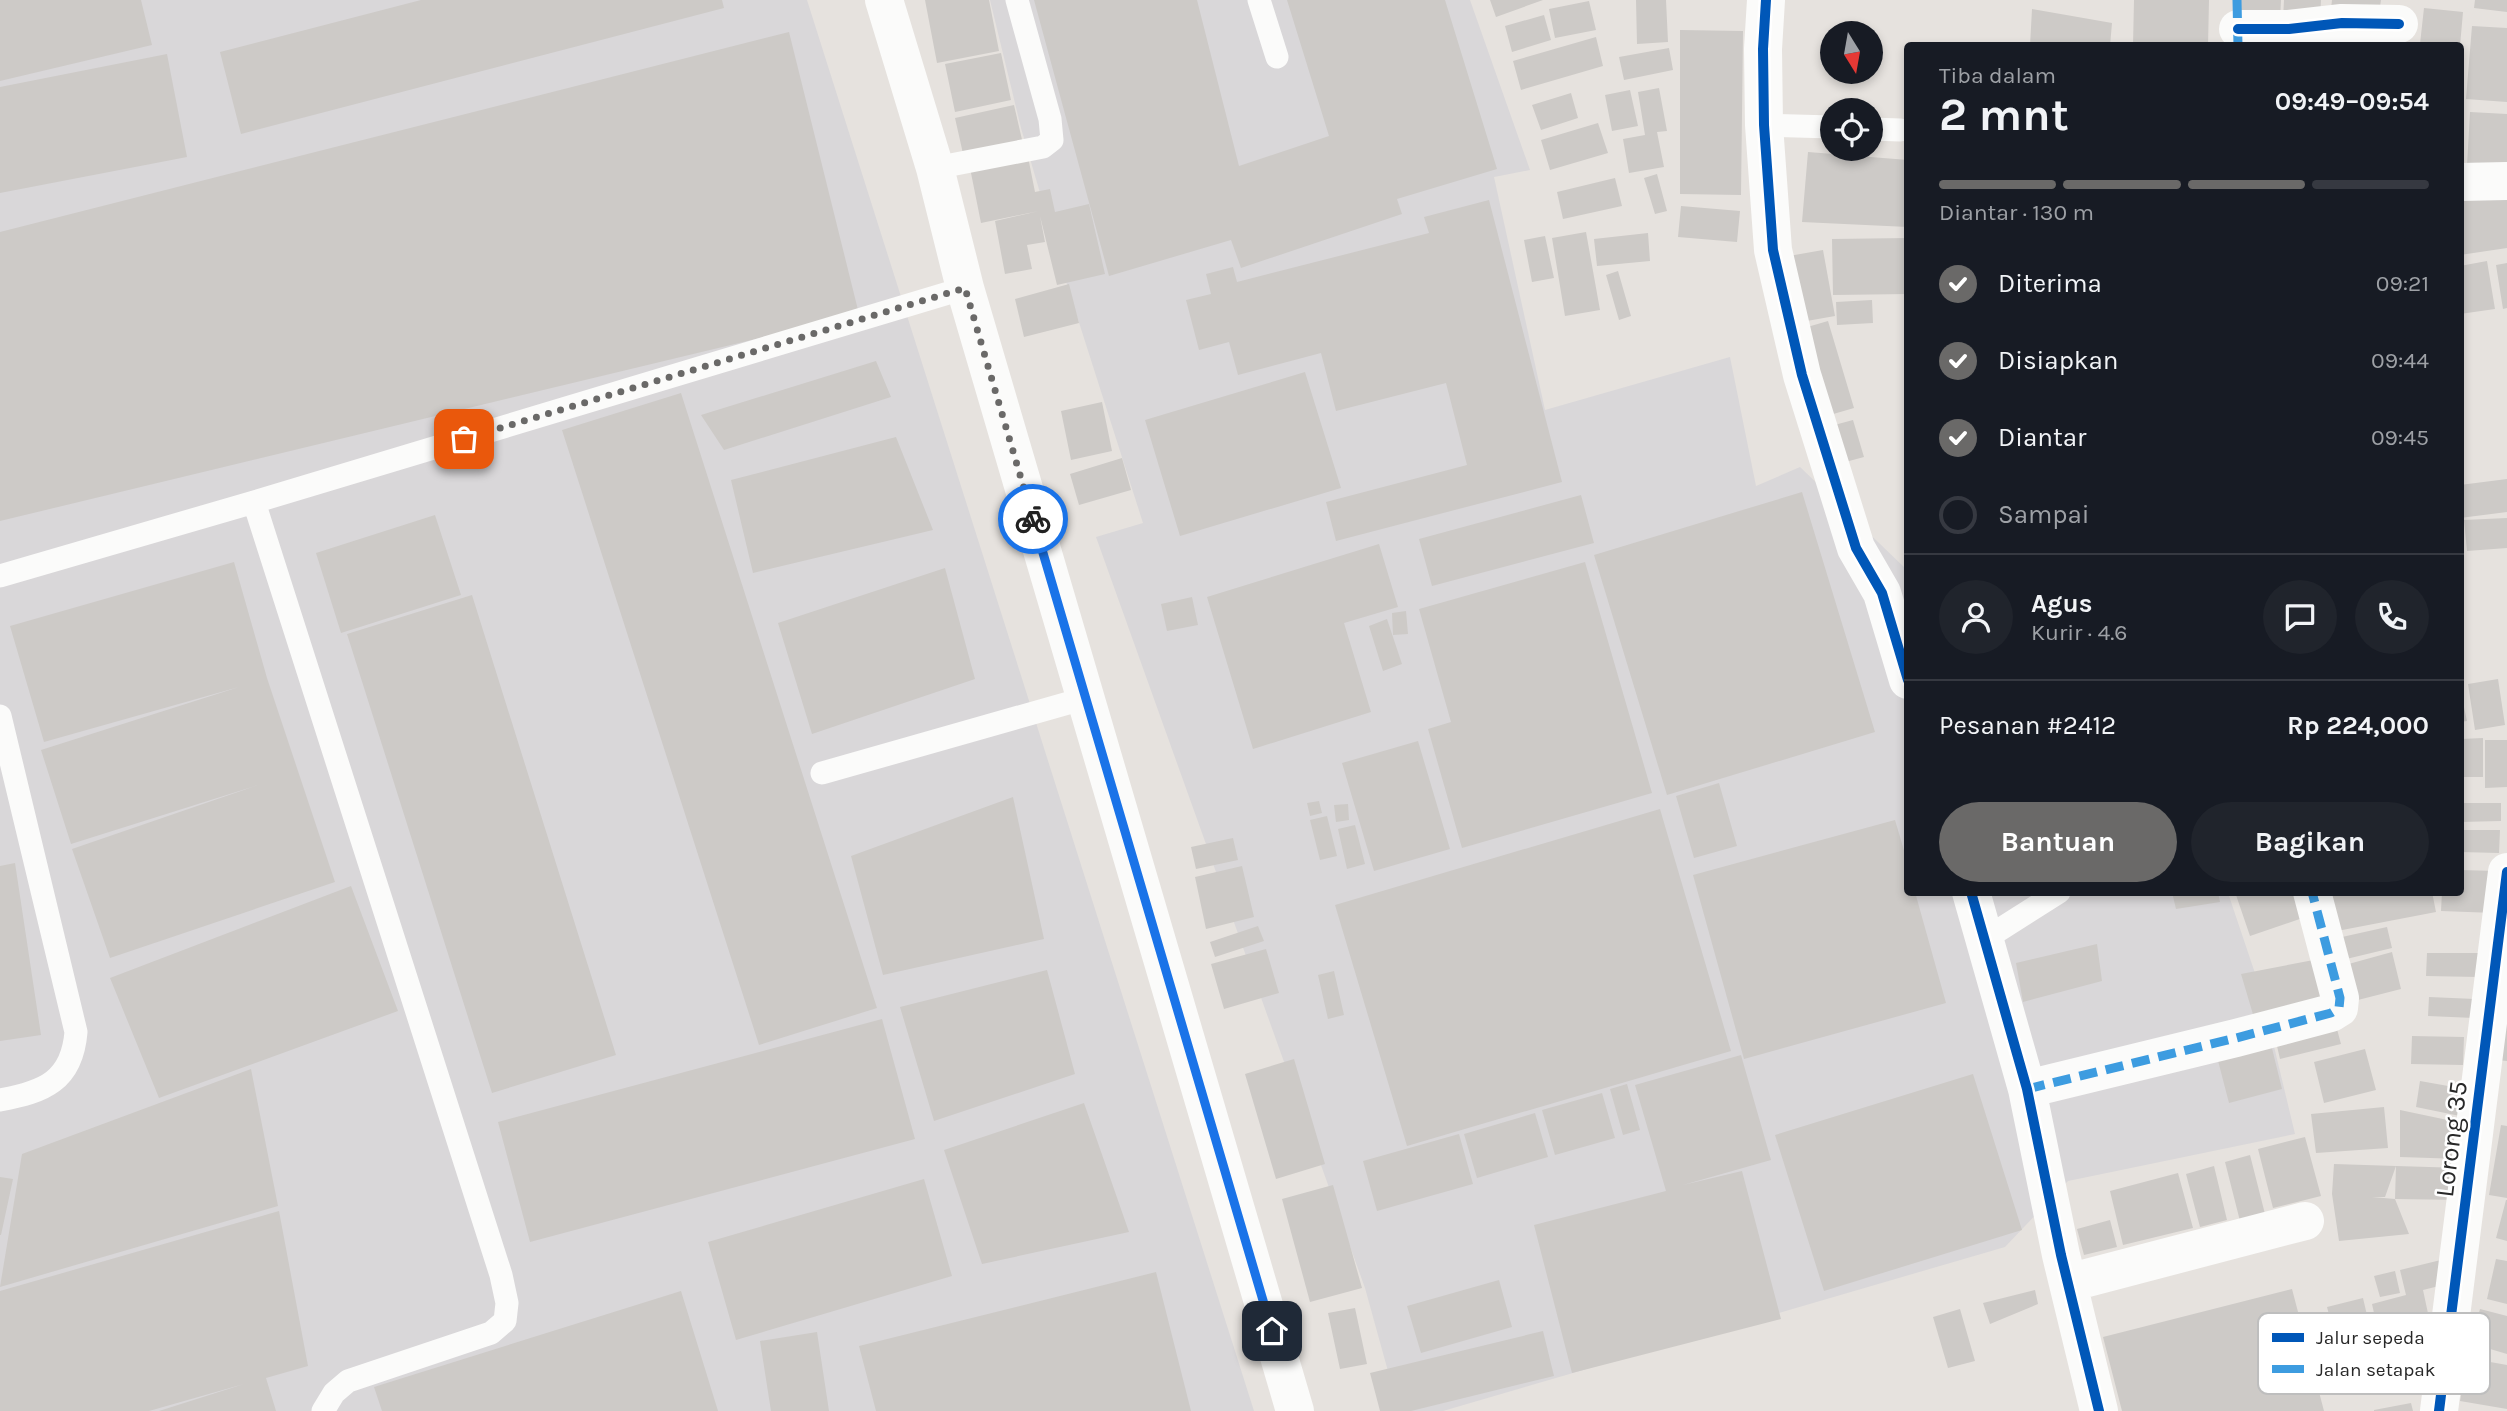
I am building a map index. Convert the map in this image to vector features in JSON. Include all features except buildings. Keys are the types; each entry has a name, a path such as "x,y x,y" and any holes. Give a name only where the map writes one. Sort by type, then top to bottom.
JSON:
{"street":[{"path":"884,0 935,169 965,288 1296,1411"},
{"path":"1766,0 1763,49 1764,124 1773,250 1802,375 1856,548 1882,593 1904,667"},
{"path":"2237,25 2289,29 2342,23 2399,23"},
{"path":"2464,182 2507,181"},
{"name":"Lorong 35","path":"2451,1313 2507,872"},
{"path":"1972,896 2027,1089 2068,1283 2099,1411"},
{"path":"2027,1089 2236,1038 2331,1013 2339,1008 2340,998 2313,896"},
{"path":"2068,1283 2305,1221"}],"lane":[{"path":"935,169 1043,148 1052,140 1050,119 1017,0"},
{"path":"1259,0 1277,57"},
{"path":"1764,124 1820,126"},
{"path":"1883,129 1900,130"},
{"path":"0,576 965,288"},
{"path":"254,502 492,1248 507,1303 505,1321 491,1333 348,1381 334,1394 323,1411"},
{"path":"822,773 1086,698"},
{"path":"0,716 75,1032 74,1052 51,1085 25,1096 0,1100"},
{"path":"1985,939 2053,896"}],"shaded area":[{"path":"0,0 807,0 1254,1411 0,1411"},
{"path":"990,0 1470,0 1530,170 1494,177 1545,410 1730,357 1756,486 1800,467 1904,567 1904,896 2229,896 2260,988 2295,1134 2068,1181 2005,1247 1443,1411 1399,1411 1365,1288 1096,537 1143,523 1068,288 1021,128"}],"marked path":[{"path":"2237,0 2238,42"},
{"path":"2027,1089 2236,1038 2331,1013 2339,1008 2340,998 2313,896"}],"cycle path":[{"path":"1766,0 1763,49 1764,125 1773,250 1802,375 1856,548 1882,593 1904,667"},
{"path":"2238,29 2289,29 2342,23 2399,24"},
{"path":"2451,1313 2507,872"},
{"path":"1972,896 2027,1089 2061,1255 2099,1411"},
{"path":"2439,1411 2441,1394"}],"way so far":[{"path":"464,439 965,288 1033,519"}],"route":[{"path":"1033,519 1272,1331"}]}
